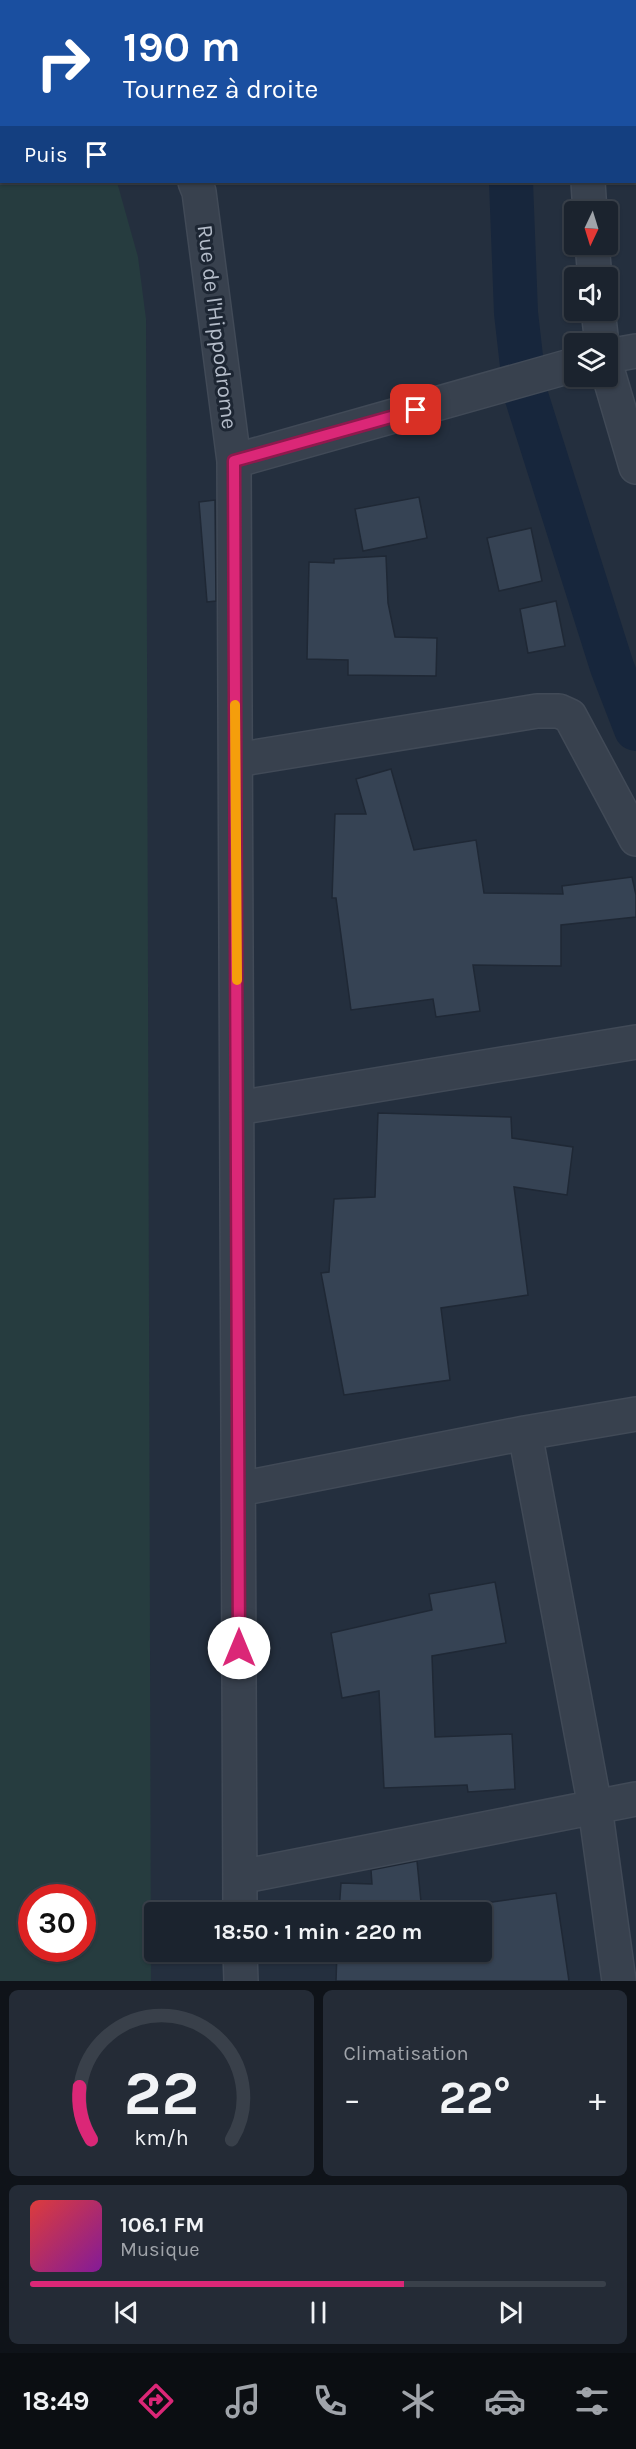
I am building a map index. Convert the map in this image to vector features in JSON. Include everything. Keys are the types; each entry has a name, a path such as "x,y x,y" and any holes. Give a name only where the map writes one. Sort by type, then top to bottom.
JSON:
{"street":[{"name":"Rue de l'Hippodrome","path":"195,183 199,192 234,461 240,1902"},
{"path":"588,183 589,201"},
{"path":"618,354 636,351"},
{"path":"234,461 564,368"},
{"path":"612,387 636,467"},
{"path":"236,760 537,711 559,711 570,716 636,839"},
{"path":"237,1108 636,1042"},
{"path":"238,1489 525,1433 636,1414"},
{"path":"525,1433 595,1807 619,1981"},
{"path":"240,1877 636,1799"},
{"path":"240,1962 241,1981"}],"green space":[{"path":"0,183 117,183 138,257 146,319 151,1902 144,1902 144,1962 151,1962 151,1981 0,1981"}],"building":[{"path":"419,497 427,538 363,551 355,509"},
{"path":"215,500 216,601 207,602 199,502"},
{"path":"531,528 542,581 499,591 487,538"},
{"path":"386,556 388,603 395,637 437,638 436,676 348,675 348,660 307,659 309,562 334,563 334,559"},
{"path":"556,601 565,646 528,653 520,609"},
{"path":"391,769 414,850 476,840 484,893 563,894 562,886 632,877 636,895 636,917 561,925 561,966 473,965 480,1011 436,1017 433,999 351,1010 336,898 332,898 335,814 366,814 356,779"},
{"path":"378,1113 511,1117 512,1138 573,1147 567,1195 514,1187 528,1295 441,1308 450,1380 344,1395 321,1273 329,1272 334,1199 375,1197"},
{"path":"495,1582 506,1643 432,1656 435,1737 512,1734 515,1789 468,1792 467,1785 384,1788 379,1691 342,1698 331,1633 432,1610 429,1594"},
{"path":"417,1861 421,1902 340,1902 341,1883 372,1884 371,1870"},
{"path":"556,1893 569,1981 336,1981 337,1962 492,1962 492,1902"}],"waterway":[{"path":"511,183 516,313 525,392 612,667 636,729"}],"slow traffic":[{"path":"235,705 237,980"}],"route":[{"path":"239,1648 234,461 416,410"}]}
